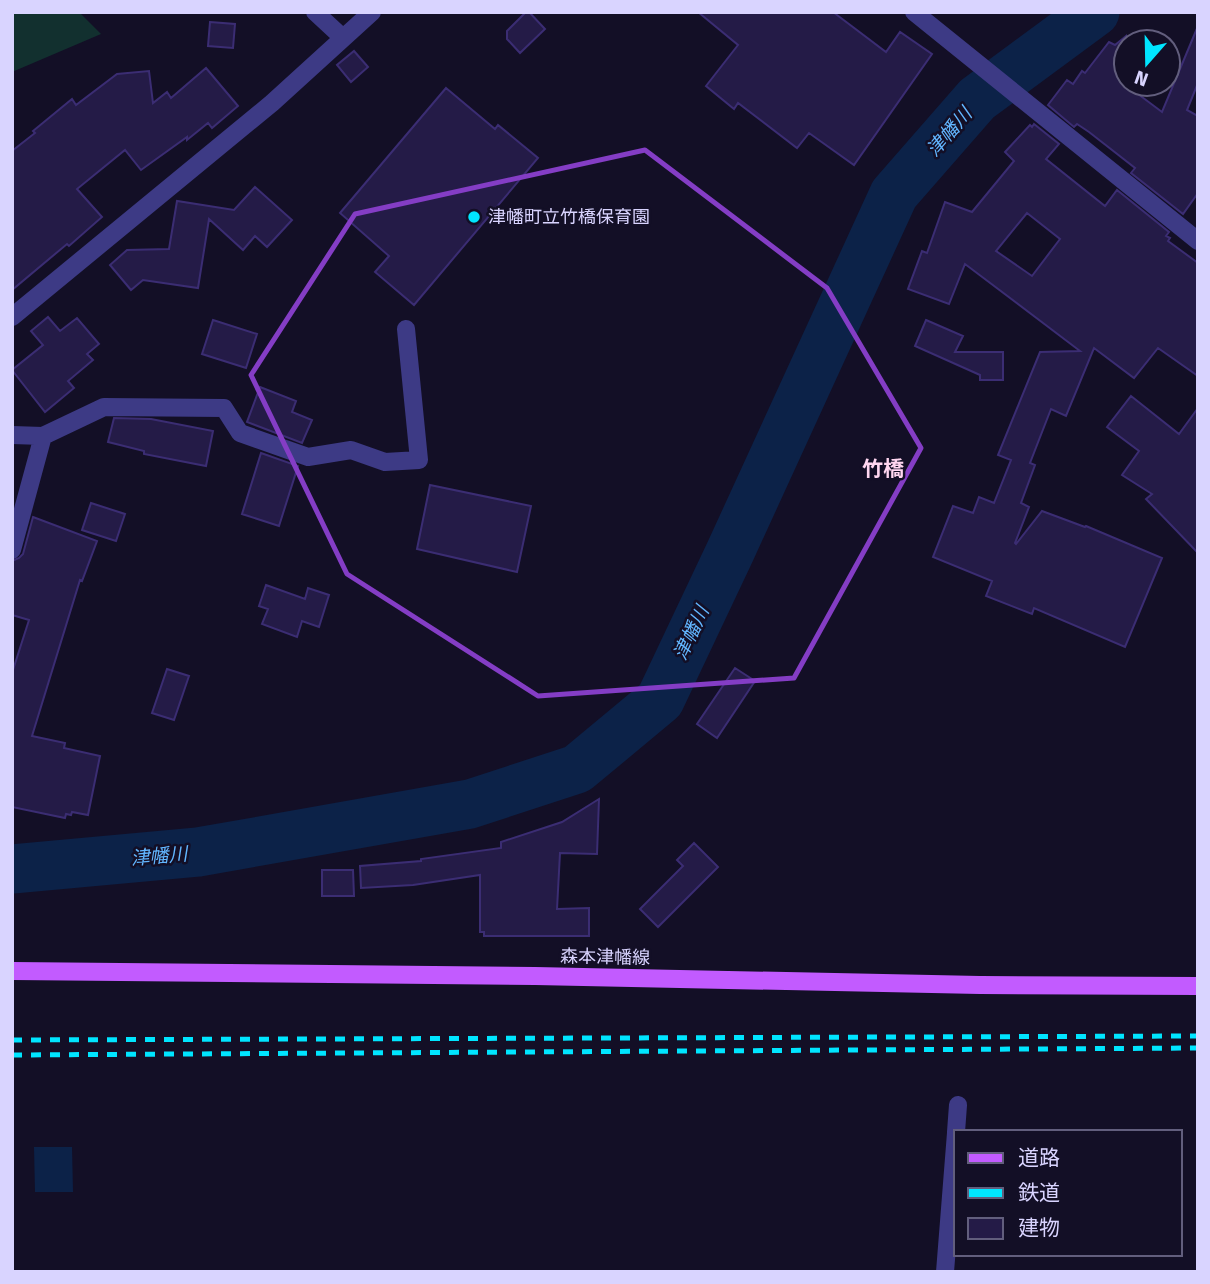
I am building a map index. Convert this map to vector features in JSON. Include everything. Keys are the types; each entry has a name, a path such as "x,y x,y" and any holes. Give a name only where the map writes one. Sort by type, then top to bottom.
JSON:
{"main road":[{"name":"森本津幡線","path":"12,971 1198,986"}],"street":[{"path":"315,12 343,38"},
{"path":"12,317 272,103 372,12"},
{"path":"914,12 1198,241"},
{"path":"12,435 43,436 104,407 224,408 240,433 308,457 351,450 385,463 419,460 407,330"},
{"path":"12,550 43,436"},
{"path":"956,1130 958,1105"},
{"path":"945,1272 954,1157"}],"highlighted area":[{"path":"645,150 827,288 921,448 794,678 538,696 347,574 251,375 355,214"}],"green space":[{"path":"12,12 79,12 101,34 12,72"}],"water":[{"path":"34,1147 72,1147 73,1192 35,1192"}],"building":[{"path":"526,12 545,29 520,53 507,39 507,31"},
{"path":"698,12 833,12 886,52 900,32 932,54 854,165 809,133 797,148 738,103 734,109 706,86 738,45"},
{"path":"210,22 235,24 233,48 208,46"},
{"path":"1198,26 1198,83 1187,110 1198,116 1198,193 1183,214 1131,173 1135,168 1089,132 1077,124 1074,127 1048,105 1067,80 1073,84 1082,71 1085,73 1109,42 1112,44 1112,98 1143,98 1162,112 1168,98 1182,98 1182,64"},
{"path":"354,51 368,67 351,82 337,65"},
{"path":"206,68 238,106 212,128 208,123 141,170 125,150 77,189 102,217 12,290 12,151 72,99 76,105 117,74 149,71 153,103 167,92 171,98"},
{"path":"446,88 495,129 498,125 538,158 414,305 375,272 389,256 340,213"},
{"path":"1034,124 1059,144 1046,159 1105,206 1117,190 1169,232 1166,236 1170,238 1168,241 1198,263 1198,376 1158,348 1134,378 1094,348 1066,416 1051,409 1030,463 1035,465 1021,503 1029,507 1016,544 1042,511 1162,558 1125,647 1034,608 1032,614 986,596 992,581 933,557 953,506 973,513 979,497 994,503 1011,460 998,455 1040,352 1080,351 965,264 949,304 908,289 922,251 927,253 945,202 972,212 1014,161 1005,152 1030,125 1032,127","holes":["1027,213 1060,239 1032,276 996,251"]},
{"path":"255,187 292,220 267,247 255,236 243,250 209,219 198,288 143,280 131,290 110,265 127,250 169,249 177,201 234,210"},
{"path":"48,317 60,331 77,318 99,344 87,354 93,360 68,381 74,388 45,412 12,370 43,345 31,331"},
{"path":"213,320 257,334 246,368 202,354"},
{"path":"926,320 963,336 955,352 1003,352 1003,380 980,380 980,375 915,346"},
{"path":"260,387 296,401 292,412 312,420 302,443 247,422"},
{"path":"1131,396 1179,434 1198,408 1198,553 1146,499 1152,494 1122,475 1139,451 1107,427"},
{"path":"114,418 151,419 213,431 206,466 144,454 144,451 108,442"},
{"path":"261,453 298,466 279,526 242,514"},
{"path":"430,485 531,506 517,572 417,549"},
{"path":"91,503 125,514 116,541 82,530"},
{"path":"33,517 97,541 82,581 80,580 32,736 65,743 64,748 100,756 88,815 72,812 71,815 66,814 65,818 12,807 12,673 29,620 12,615 12,561 23,554"},
{"path":"266,585 305,599 308,588 329,595 319,627 302,621 297,637 262,624 268,609 259,606"},
{"path":"735,668 755,681 717,738 697,724"},
{"path":"167,669 189,676 174,720 152,713"},
{"path":"599,799 597,854 560,853 557,909 589,908 589,936 484,936 484,932 480,932 480,875 413,885 361,888 360,866 421,861 501,848 501,842 562,822"},
{"path":"694,843 718,867 658,927 640,909 683,866 677,860"},
{"path":"322,870 353,870 354,896 322,896"}],"waterway":[{"name":"津幡川","path":"12,869 198,852 470,804 577,769 660,700 894,194 977,99 1095,12"}],"railway":[{"path":"12,1040 1198,1036"},
{"path":"12,1055 1198,1048"}],"place":[{"name":"津幡町立竹橋保育園","path":"474,217"}],"district":[{"name":"竹橋","path":"883,469"}]}
